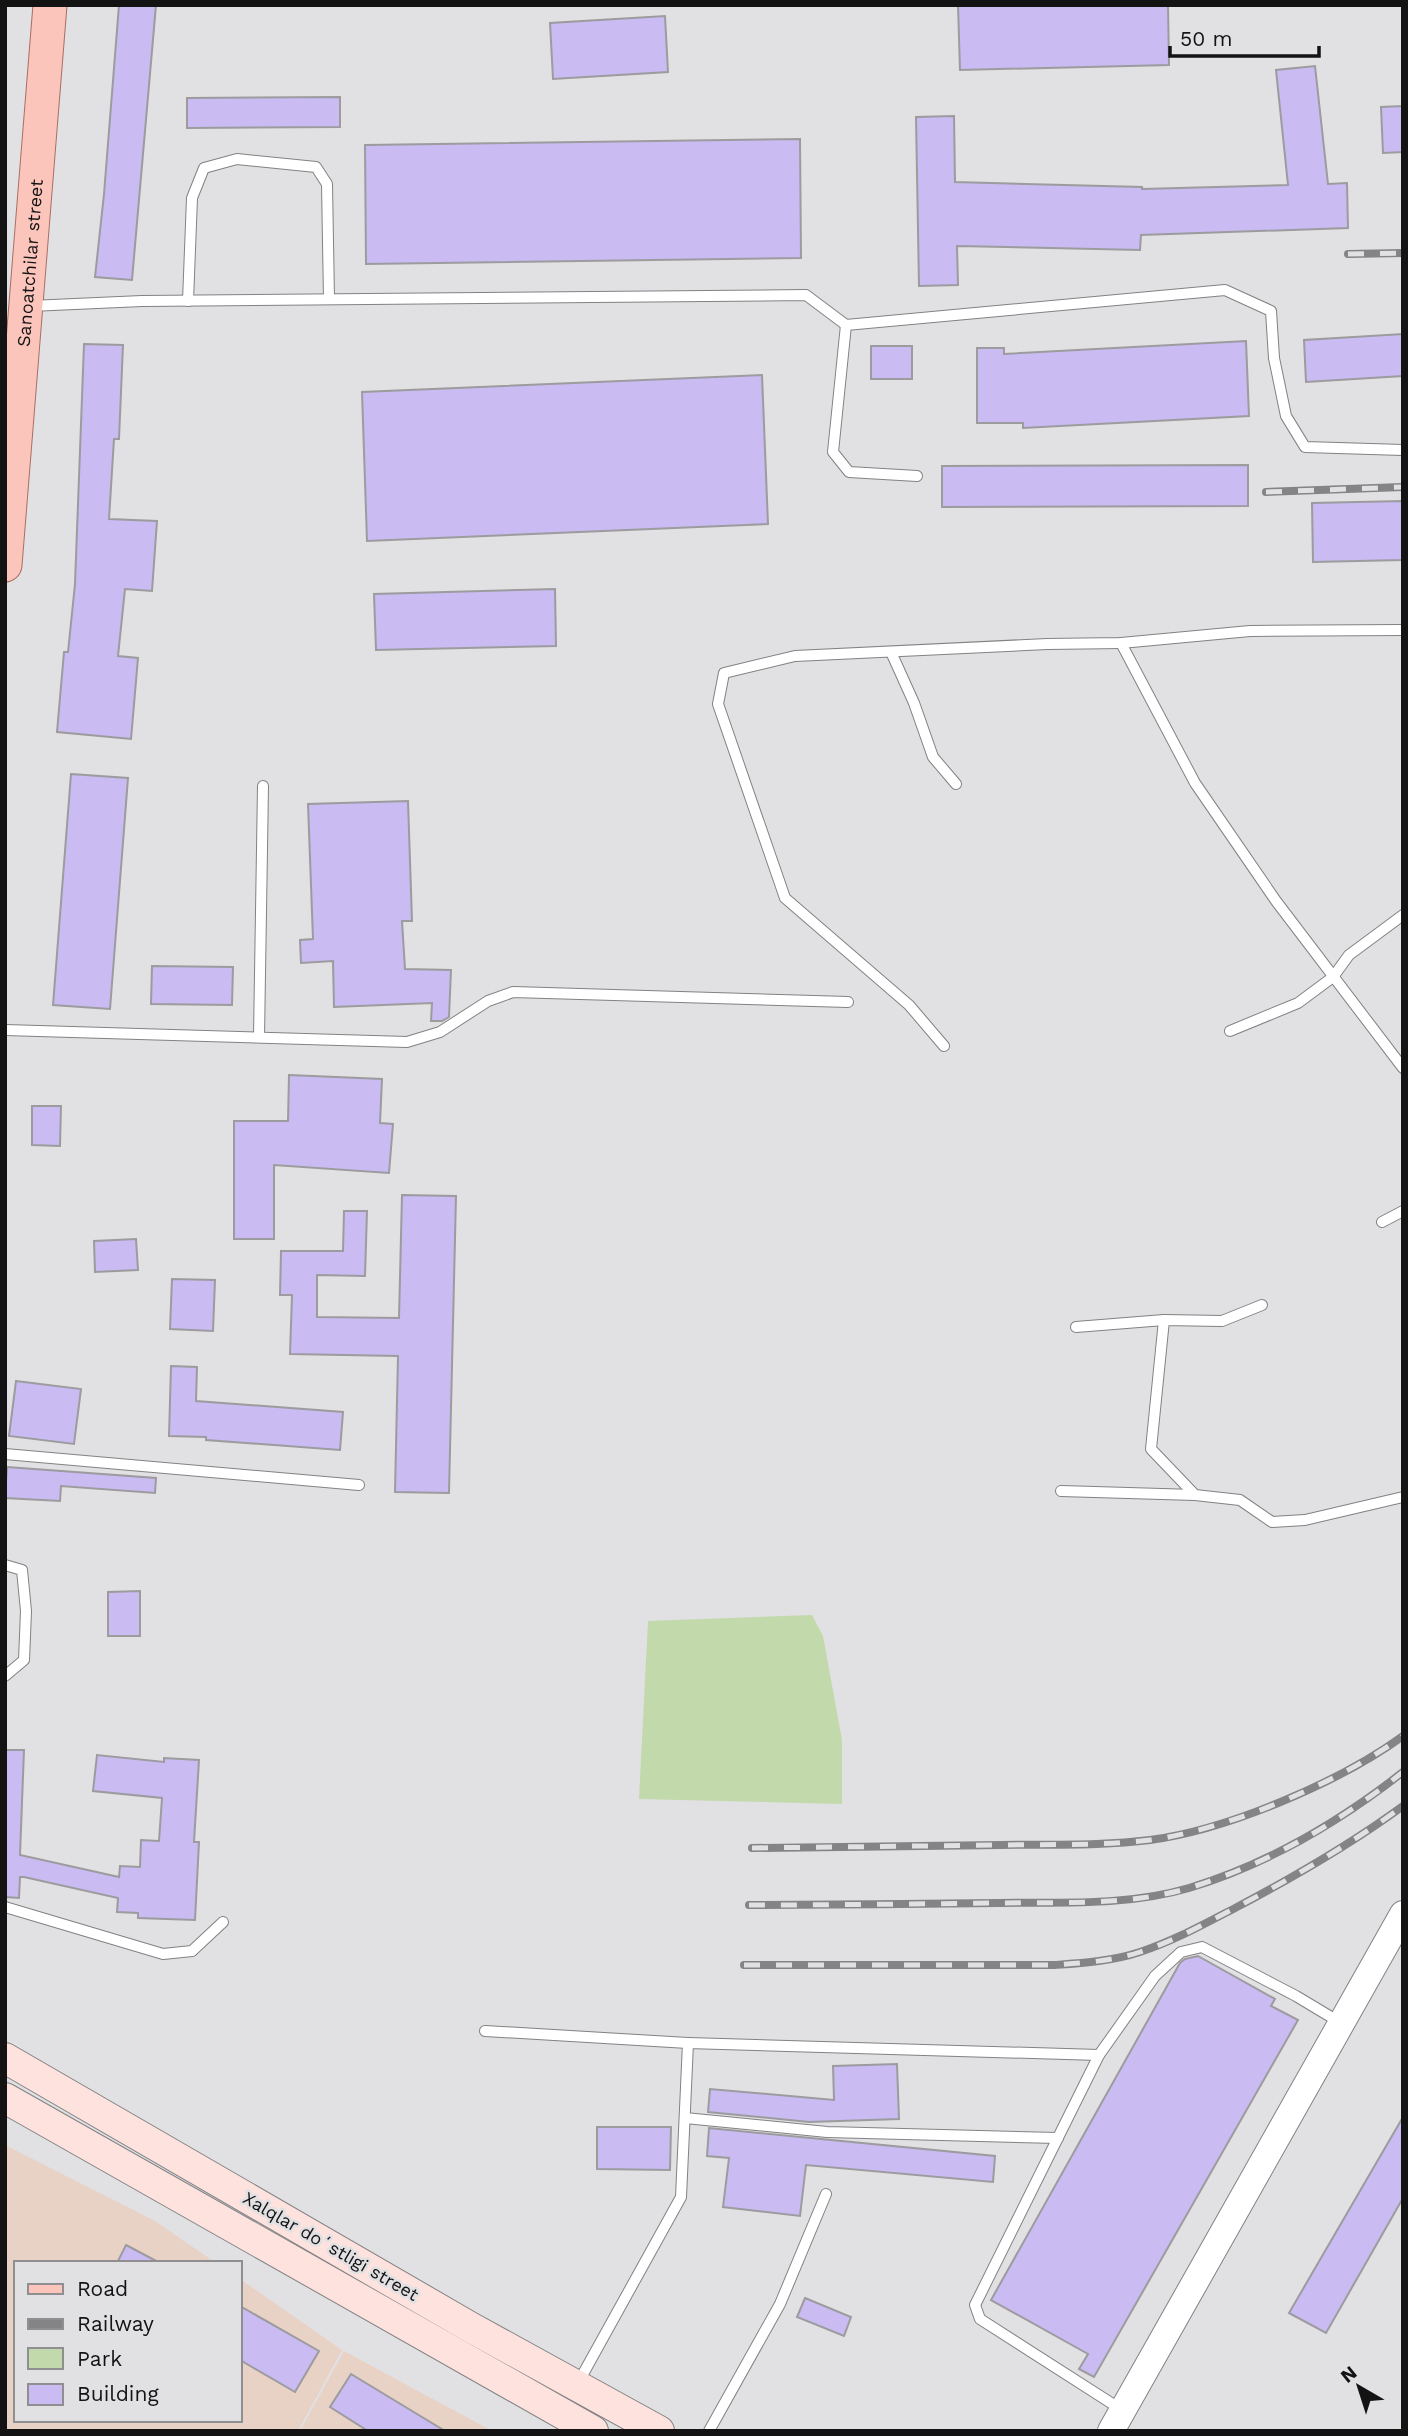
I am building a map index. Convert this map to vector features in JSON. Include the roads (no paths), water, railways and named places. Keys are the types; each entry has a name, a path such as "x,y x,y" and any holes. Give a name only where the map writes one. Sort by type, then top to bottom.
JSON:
{"main road":[{"name":"Sanoatchilar street","path":"5,565 33,5"},
{"name":"Sanoatchilar street","path":"5,355 18,305 50,5"},
{"name":"Xalqlar doʻstligi street","path":"5,2058 470,2327 659,2431"},
{"name":"Xalqlar doʻstligi street","path":"5,2098 593,2431"}],"street":[{"path":"1116,2421 1403,1914"}],"lane":[{"path":"188,301 192,198 204,168 237,159 316,167 322,175 327,184 329,299"},
{"path":"18,305 806,295 846,325 1225,290 1271,311 1274,358 1286,416 1305,447 1403,450"},
{"path":"846,325 834,452 849,472 917,476"},
{"path":"944,1046 909,1005 785,898 718,704 724,673 795,656 1121,643 1250,631 1403,630"},
{"path":"1121,643 1195,783 1276,901 1402,1064"},
{"path":"891,652 914,703 933,757 956,784"},
{"path":"258,1038 263,786"},
{"path":"1230,1031 1298,1003 1333,977 1349,956 1403,915"},
{"path":"5,1030 407,1042 440,1032 488,1001 513,992 848,1002"},
{"path":"1382,1222 1403,1211"},
{"path":"1076,1327 1164,1320 1222,1321 1262,1305"},
{"path":"1164,1320 1151,1449 1195,1495"},
{"path":"5,1454 359,1485"},
{"path":"1061,1491 1195,1495 1240,1500 1272,1522 1306,1520 1403,1497"},
{"path":"5,1565 22,1570 26,1611 24,1660 5,1676"},
{"path":"5,1907 163,1954 192,1951 223,1922"},
{"path":"1116,2421 980,2319 975,2305 1099,2055 1155,1976 1181,1952 1202,1947 1296,1996 1341,2023"},
{"path":"485,2031 688,2043 1099,2055"},
{"path":"577,2385 681,2197 688,2043"},
{"path":"685,2118 827,2132 1058,2138"},
{"path":"709,2431 780,2304 826,2194"}],"railway":[{"path":"1348,254 1403,253"},
{"path":"1266,492 1403,487"},
{"path":"752,1848 1113,1843 1180,1835 1282,1802 1348,1770 1403,1736"},
{"path":"749,1905 1071,1903 1166,1894 1218,1878 1274,1854 1328,1825 1403,1772"},
{"path":"744,1965 1055,1965 1130,1955 1177,1937 1258,1896 1343,1847 1403,1806"}]}
